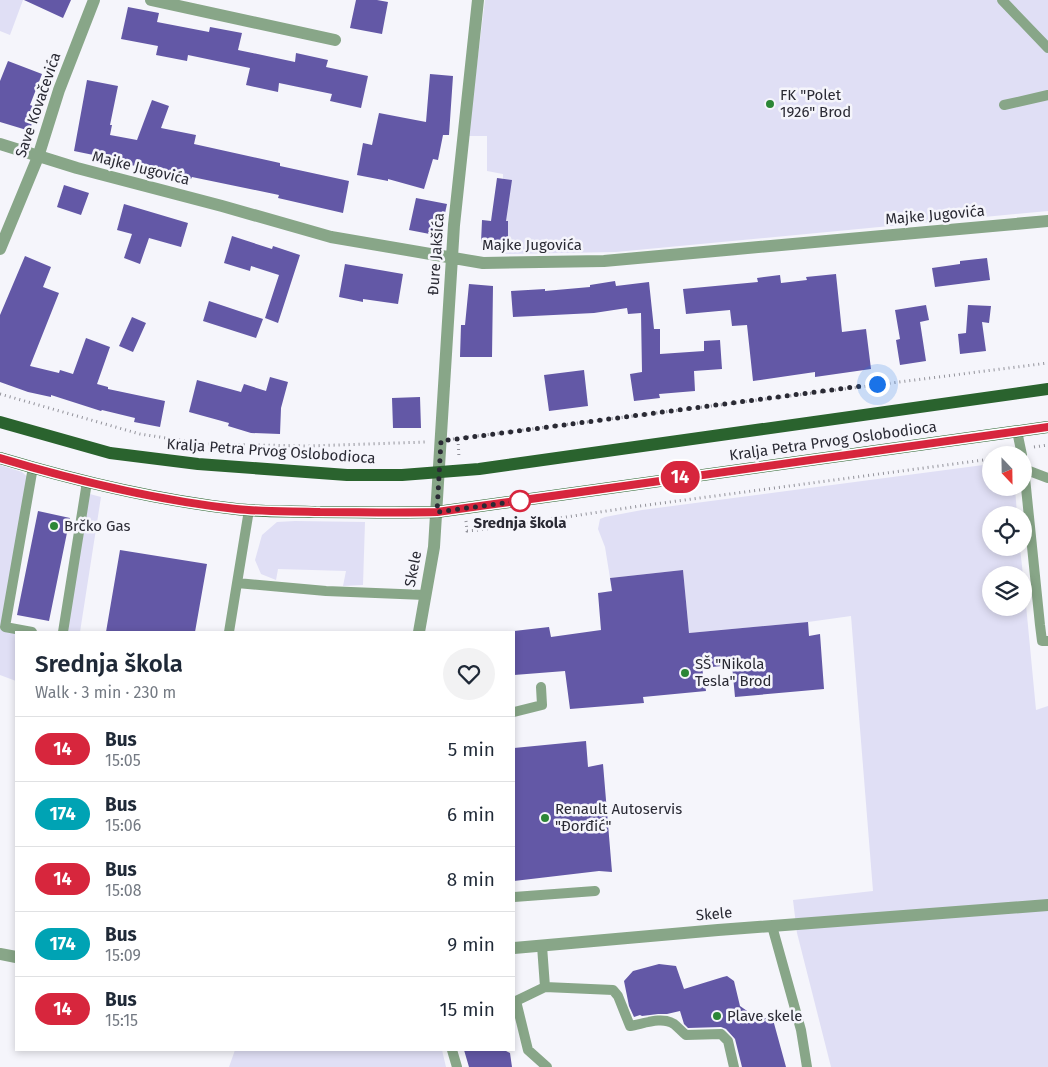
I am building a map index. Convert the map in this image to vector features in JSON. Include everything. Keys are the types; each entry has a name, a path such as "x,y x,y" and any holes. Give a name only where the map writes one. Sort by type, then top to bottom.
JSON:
{"main road":[{"name":"Kralja Petra Prvog Oslobodioca","path":"0,422 110,453 198,464 347,475 402,475 489,468 1048,389"},
{"name":"Kralja Petra Prvog Oslobodioca","path":"0,458 87,482 178,500 249,510 380,513 437,512 1048,427"}],"street":[{"name":"Save Kovačevića","path":"0,248 38,157 59,90 94,0"},
{"path":"152,0 335,40"},
{"name":"Đure Jakšića","path":"437,512 452,258 467,92 478,0"},
{"name":"Majke Jugovića","path":"0,144 38,157 331,237 483,263 604,261 1048,221"},
{"name":"Skele","path":"419,631 434,547 437,512"},
{"name":"Skele","path":"515,948 1048,904"},
{"path":"0,954 15,957"}],"lane":[{"path":"1002,0 1048,48"},
{"path":"1004,105 1048,95"},
{"path":"1017,431 1020,446"},
{"path":"27,631 5,627 33,468"},
{"path":"1032,471 1048,478"},
{"path":"63,631 87,482"},
{"path":"1027,496 1042,641 1048,641"},
{"path":"229,631 249,510"},
{"path":"237,583 344,592 425,594"},
{"path":"515,712 542,705 541,687"},
{"path":"515,897 595,891"},
{"path":"772,926 801,1030 807,1067"},
{"path":"542,946 545,987"},
{"path":"547,1067 528,1050 516,1001 545,987 614,990 630,1026 667,1021 674,1024 686,1035 721,1034 728,1041 734,1067"},
{"path":"452,1051 457,1067"}],"path":[{"path":"0,394 140,434 205,444 308,446 441,441 1048,363"}],"shaded area":[{"path":"0,0 23,0 10,35 0,31"},
{"name":"FK \"Polet 1926\" Brod","path":"485,0 1048,0 1048,211 616,252 502,254 503,174 487,171 487,136 468,136"},
{"path":"0,465 22,472 31,480 5,627 15,632 15,681 0,675"},
{"path":"982,465 982,496 1016,496 1016,506 982,506 982,556 1021,556 1022,566 982,566 982,616 1027,616 1036,710 1048,706 1048,1067 831,1067 797,933 793,900 873,891 851,616 689,633 683,570 610,578 605,547 598,529 600,519 642,510"},
{"path":"86,493 101,497 80,631 63,631"},
{"path":"277,522 365,522 363,585 343,586 346,571 278,569 276,580 261,574 255,560 262,535"},
{"path":"235,1051 442,1051 446,1067 229,1067"}],"building":[{"path":"24,0 71,0 63,18"},
{"path":"356,0 388,2 382,34 350,28"},
{"path":"128,7 159,13 157,22 209,32 210,27 242,33 238,50 295,62 296,53 328,60 326,67 368,76 361,108 330,101 332,94 279,83 278,92 246,85 250,68 188,55 187,61 156,55 158,46 121,39"},
{"path":"8,61 42,74 30,105 36,107 30,131 0,122 0,81"},
{"path":"430,74 453,76 449,135 443,135 438,160 433,159 424,189 388,179 388,181 357,175 363,143 372,145 379,113 426,122"},
{"path":"87,80 118,86 110,125 112,125 110,135 137,140 152,100 169,106 161,128 196,135 194,144 349,181 343,213 278,198 279,195 192,177 191,179 164,171 163,174 141,169 142,167 113,162 113,159 74,151"},
{"path":"497,178 512,180 506,221 508,221 508,244 481,243 482,220 491,221"},
{"path":"64,185 89,193 81,215 57,207"},
{"path":"416,198 447,204 440,236 409,230"},
{"path":"124,204 188,223 181,247 149,238 140,264 124,258 132,234 117,230"},
{"path":"232,236 272,249 273,246 300,255 278,323 265,318 279,275 251,266 250,271 224,263"},
{"path":"25,256 51,267 43,287 59,293 30,366 59,373 60,370 73,374 86,338 110,347 97,384 108,387 108,389 165,401 160,427 134,422 135,418 101,411 51,395 51,397 28,392 0,382 0,315"},
{"path":"987,258 990,280 935,287 932,268 960,264 960,261"},
{"path":"345,264 403,274 398,304 363,299 363,302 339,297"},
{"path":"836,274 842,332 866,329 871,369 815,377 815,372 753,381 747,325 732,326 730,310 686,314 683,289 758,282 757,278 780,275 781,283 807,280 806,277"},
{"path":"615,281 616,286 649,282 654,329 660,329 660,354 704,351 704,341 720,340 722,369 694,371 695,391 659,394 660,398 634,401 630,374 642,372 641,313 628,314 627,308 594,313 513,317 511,291 545,289 545,291 590,287 590,285"},
{"path":"469,284 493,286 492,357 460,357 461,325 465,325"},
{"path":"209,301 263,319 256,338 203,321"},
{"path":"926,305 929,320 920,322 926,361 900,365 896,340 900,339 895,310"},
{"path":"968,305 991,306 989,323 982,322 986,351 960,354 958,334 966,333"},
{"path":"132,317 146,323 133,352 119,346"},
{"path":"584,370 588,406 549,411 544,375"},
{"path":"270,377 288,382 281,408 280,434 251,433 228,426 229,423 189,412 197,380 241,392 244,384 266,391"},
{"path":"420,397 421,428 393,428 392,398"},
{"path":"38,511 70,518 49,621 17,615"},
{"path":"120,550 207,564 195,631 106,631"},
{"path":"683,570 689,633 808,622 809,636 820,634 824,689 735,697 732,665 702,668 706,691 643,697 644,703 570,709 565,671 515,675 514,631 549,627 551,637 601,630 598,593 612,591 610,578"},
{"path":"586,741 588,767 603,764 612,872 599,871 515,881 515,748"},
{"name":"Plave skele","path":"659,964 676,966 684,989 727,976 734,981 740,1006 760,1020 772,1016 786,1067 742,1067 735,1039 726,1029 721,1027 688,1028 684,1024 680,1011 634,1017 629,1006 624,981 633,971"},
{"path":"464,1051 506,1051 510,1053 512,1067 469,1067"}],"bus line":[{"name":"14","path":"0,458 87,482 178,500 238,509 380,513 437,512 1048,427"}],"place":[{"name":"FK \"Polet 1926\" Brod","path":"770,104"},
{"name":"Srednja škola","path":"520,501"},
{"name":"Brčko Gas","path":"54,526"},
{"name":"SŠ \"Nikola Tesla\" Brod","path":"685,673"},
{"name":"Renault Autoservis \"Đorđić\"","path":"545,818"},
{"name":"Plave skele","path":"717,1016"}],"route":[{"path":"520,501 437,512 441,441 877,384"}]}
